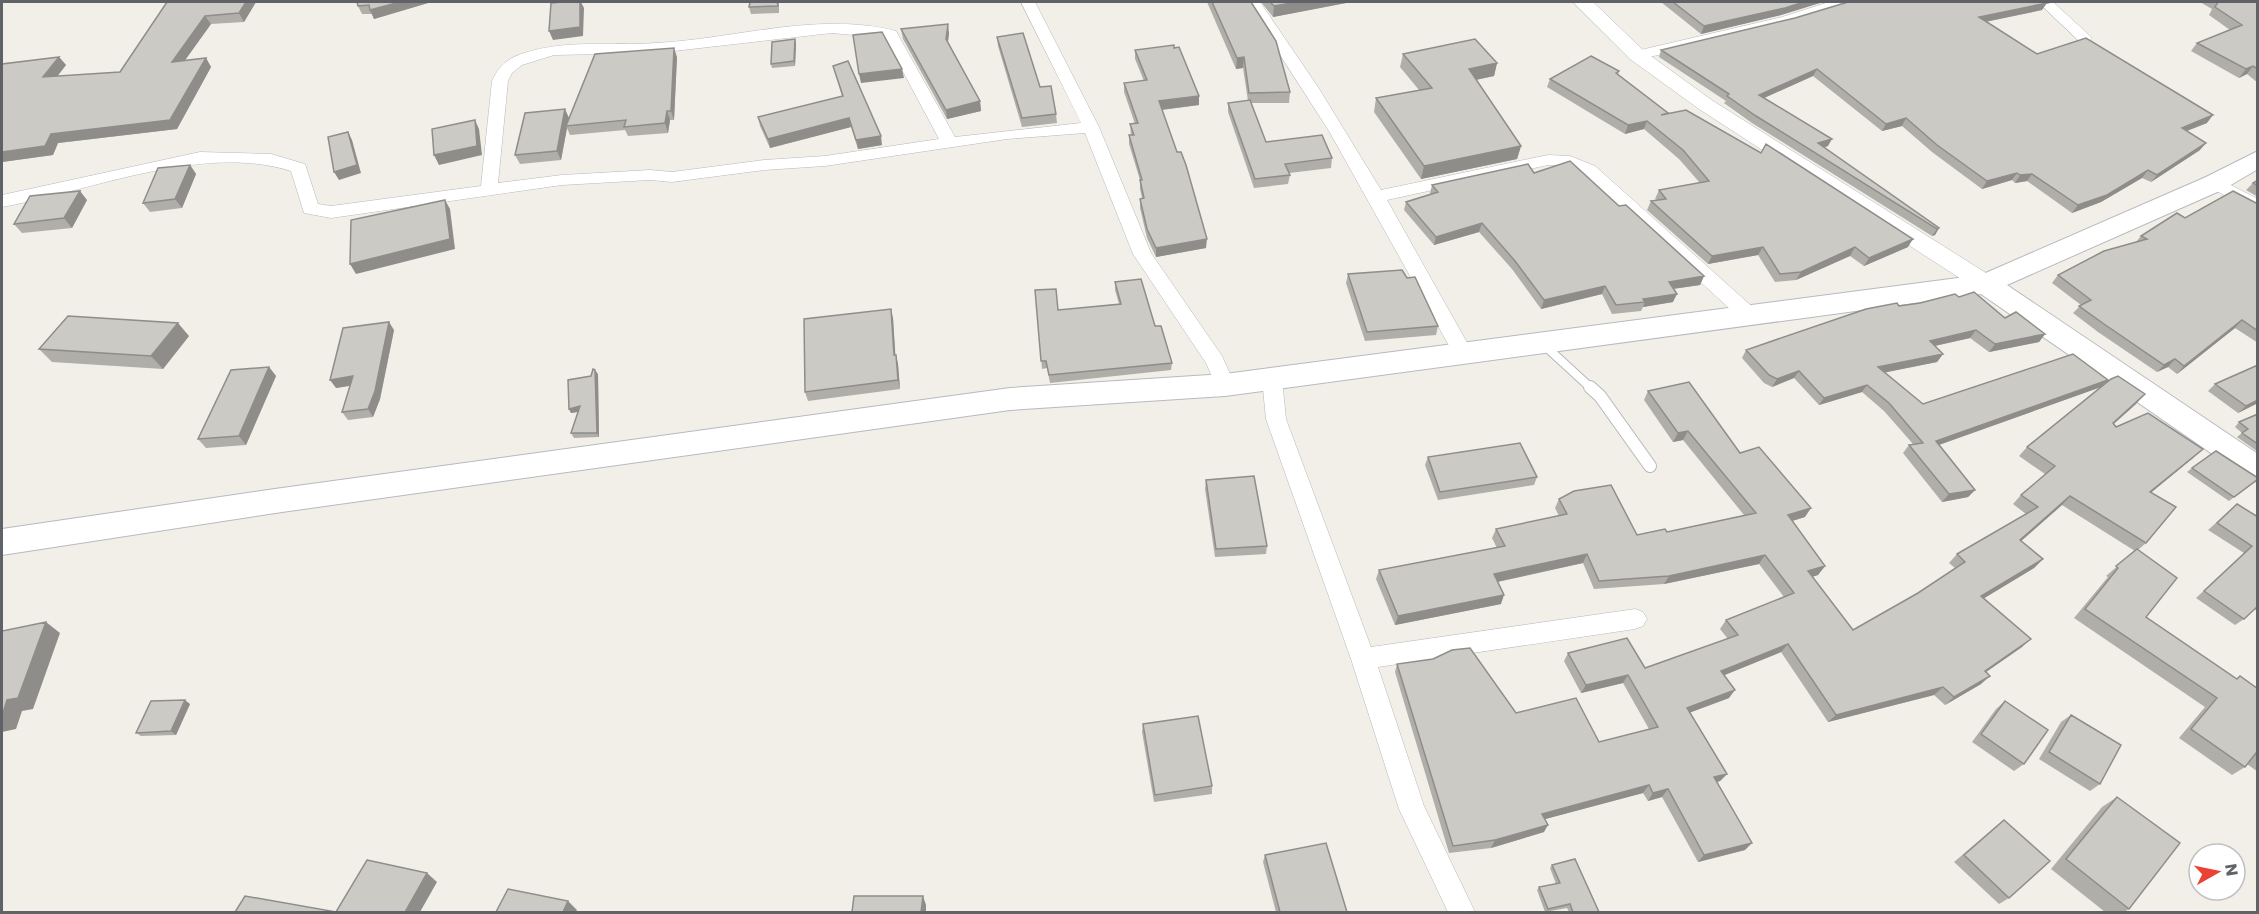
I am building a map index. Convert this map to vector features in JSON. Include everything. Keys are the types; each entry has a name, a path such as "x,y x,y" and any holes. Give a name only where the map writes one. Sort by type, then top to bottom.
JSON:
{"main road":[{"path":"2,542 282,500 1010,399 1225,385 1986,284 2215,183 2258,158"},
{"path":"1986,284 2258,470"}],"street":[{"path":"1028,2 1091,127 1142,254 1215,361 1225,385"},
{"path":"1253,2 1286,48 1376,197 1464,355"},
{"path":"1583,2 1637,55 1706,105 1986,284"},
{"path":"1637,55 1786,20 1844,2"},
{"path":"2045,2 2084,38"},
{"path":"489,190 503,70 516,61 567,48 609,50 694,45 822,28 859,27 891,34 922,96 950,143"},
{"path":"2,201 200,157 271,159 299,168 310,208 331,212 435,200 562,180 650,175 672,177 764,165 825,161 950,143 1091,127"},
{"path":"1376,197 1548,160 1569,162 1589,170 1618,194 1750,316"},
{"path":"2215,183 2258,207"},
{"path":"1272,379 1276,419 1363,659 1412,809 1462,912"},
{"path":"1363,659 1635,619"}],"lane":[{"path":"1543,344 1600,396 1650,466"}],"building":[{"path":"167,2 246,2 239,13 205,16 172,62 206,58 170,120 51,134 45,146 2,152 2,64 59,57 43,77 120,72"},
{"path":"357,2 400,2 370,10 369,5 358,6"},
{"path":"580,2 580,27 549,31 551,3"},
{"path":"750,2 777,2 778,6 749,7"},
{"path":"1212,2 1251,2 1276,41 1290,92 1249,93 1244,57 1237,58"},
{"path":"1270,2 1297,2 1274,6"},
{"path":"1673,2 1804,2 1704,26"},
{"path":"1848,2 2047,3 1979,17 2037,54 2086,38 2213,115 2182,128 2206,143 2157,175 2148,170 2107,195 2078,205 2032,174 2017,173 1987,181 1937,145 1906,118 1886,124 1817,69 1759,95 1832,139 1818,143 1939,228 1937,229 1756,116 1727,96 1729,94 1661,50 1795,18"},
{"path":"2218,2 2258,2 2258,69 2253,66 2246,69 2197,43 2242,25 2215,7"},
{"path":"948,24 946,39 980,101 946,110 901,29"},
{"path":"882,32 902,69 859,74 853,35"},
{"path":"1023,33 1040,87 1051,86 1056,114 1022,118 997,37"},
{"path":"795,39 794,61 771,64 772,42"},
{"path":"1475,39 1497,63 1469,69 1521,146 1424,166 1376,98 1432,88 1403,54"},
{"path":"1174,45 1174,48 1179,47 1199,96 1159,101 1177,152 1181,152 1186,165 1207,239 1156,248 1147,229 1140,199 1144,198 1140,180 1142,180 1129,135 1134,135 1130,124 1138,123 1124,83 1147,80 1135,50"},
{"path":"674,48 671,111 667,111 665,123 624,127 626,120 566,126 595,54"},
{"path":"1591,56 1619,71 1616,73 1668,113 1661,115 1686,110 1761,153 1766,144 1913,239 1869,258 1855,247 1801,272 1780,274 1763,247 1712,256 1651,201 1666,199 1659,190 1709,181 1683,150 1647,121 1628,125 1550,79"},
{"path":"848,61 881,136 856,140 849,118 768,139 758,117 843,96 833,66"},
{"path":"1250,100 1266,142 1322,135 1332,158 1285,164 1290,175 1255,179 1228,103"},
{"path":"565,109 557,151 515,155 525,113"},
{"path":"475,120 477,146 434,155 432,129"},
{"path":"348,132 357,165 334,172 328,137"},
{"path":"1570,161 1619,206 1626,205 1704,276 1669,282 1677,294 1643,299 1645,302 1616,305 1605,286 1544,300 1515,261 1482,223 1436,237 1406,202 1438,192 1432,185 1528,164 1534,173"},
{"path":"190,165 175,199 143,203 158,168"},
{"path":"80,191 64,218 14,224 30,196"},
{"path":"2233,191 2258,204 2258,331 2242,320 2184,366 2175,359 2164,365 2079,306 2091,300 2058,275 2104,251 2147,239 2141,236 2177,213 2185,218"},
{"path":"445,200 450,239 350,264 351,220"},
{"path":"1402,270 1407,278 1415,277 1438,326 1367,332 1348,274"},
{"path":"1141,279 1155,326 1161,326 1172,363 1049,375 1046,361 1041,361 1035,290 1056,289 1058,310 1121,304 1115,282"},
{"path":"1974,292 2005,318 2016,312 2045,334 1995,344 1976,330 1930,341 1943,354 1878,367 1923,404 2073,354 2108,380 1936,441 1975,490 1949,494 1909,445 1923,443 1889,403 1867,385 1824,398 1799,371 1777,379 1769,375 1746,350 1866,309 1897,303 1899,306 1920,303 1955,294 1959,297"},
{"path":"891,309 898,380 805,392 804,319"},
{"path":"68,316 178,323 151,356 39,349"},
{"path":"389,322 375,391 368,409 342,412 353,376 330,380 343,328"},
{"path":"2258,365 2258,400 2246,406 2215,384"},
{"path":"269,367 239,436 198,439 231,370"},
{"path":"593,369 595,370 597,433 571,433 580,406 569,409 568,380 591,376"},
{"path":"2118,376 2145,394 2113,423 2116,427 2148,413 2203,449 2150,492 2176,507 2146,543 2070,496 2020,540 2043,559 1981,596 2031,639 1985,671 1990,676 1954,697 1943,687 1836,715 1788,644 1721,671 1735,690 1687,708 1727,774 1714,777 1752,843 1704,855 1668,789 1653,793 1649,785 1542,814 1548,825 1495,840 1453,846 1397,664 1433,659 1452,650 1470,648 1516,713 1576,698 1599,742 1658,727 1628,675 1586,685 1568,653 1627,638 1645,668 1738,635 1726,620 1794,593 1765,555 1669,576 1599,581 1587,554 1494,574 1504,595 1398,616 1379,570 1505,546 1496,529 1567,514 1559,499 1574,491 1611,485 1637,535 1665,529 1667,532 1756,513 1688,431 1678,433 1648,391 1689,382 1740,453 1759,447 1811,508 1788,515 1825,566 1808,571 1853,630 1918,593 1965,562 1957,554 2038,507 2021,495 2055,466 2027,447 2111,379"},
{"path":"2258,414 2258,444 2242,433 2248,429 2239,422"},
{"path":"1520,443 1537,477 1440,492 1428,457"},
{"path":"2216,451 2258,479 2234,497 2192,468"},
{"path":"1254,476 1267,546 1216,549 1206,480"},
{"path":"2237,504 2258,517 2258,606 2244,619 2204,591 2252,546 2217,523"},
{"path":"2137,549 2177,578 2146,617 2237,679 2240,676 2258,689 2258,754 2256,753 2245,767 2191,729 2217,698 2085,609 2118,568 2116,566"},
{"path":"46,622 18,698 7,700 2,716 2,631"},
{"path":"185,700 171,731 136,733 151,701"},
{"path":"2005,701 2048,730 2024,764 1981,734"},
{"path":"2071,715 2121,745 2100,784 2049,752"},
{"path":"1198,716 1212,786 1155,795 1143,724"},
{"path":"2117,797 2180,843 2129,909 2066,859"},
{"path":"2004,820 2050,861 2009,898 1964,855"},
{"path":"1326,843 1347,912 1280,912 1265,855"},
{"path":"1575,859 1599,912 1573,912 1570,904 1548,909 1539,887 1560,883 1552,865"},
{"path":"367,860 427,873 405,912 336,912"},
{"path":"508,889 568,901 563,912 496,912"},
{"path":"245,896 336,912 235,912"},
{"path":"854,896 923,896 921,912 852,912"}]}
